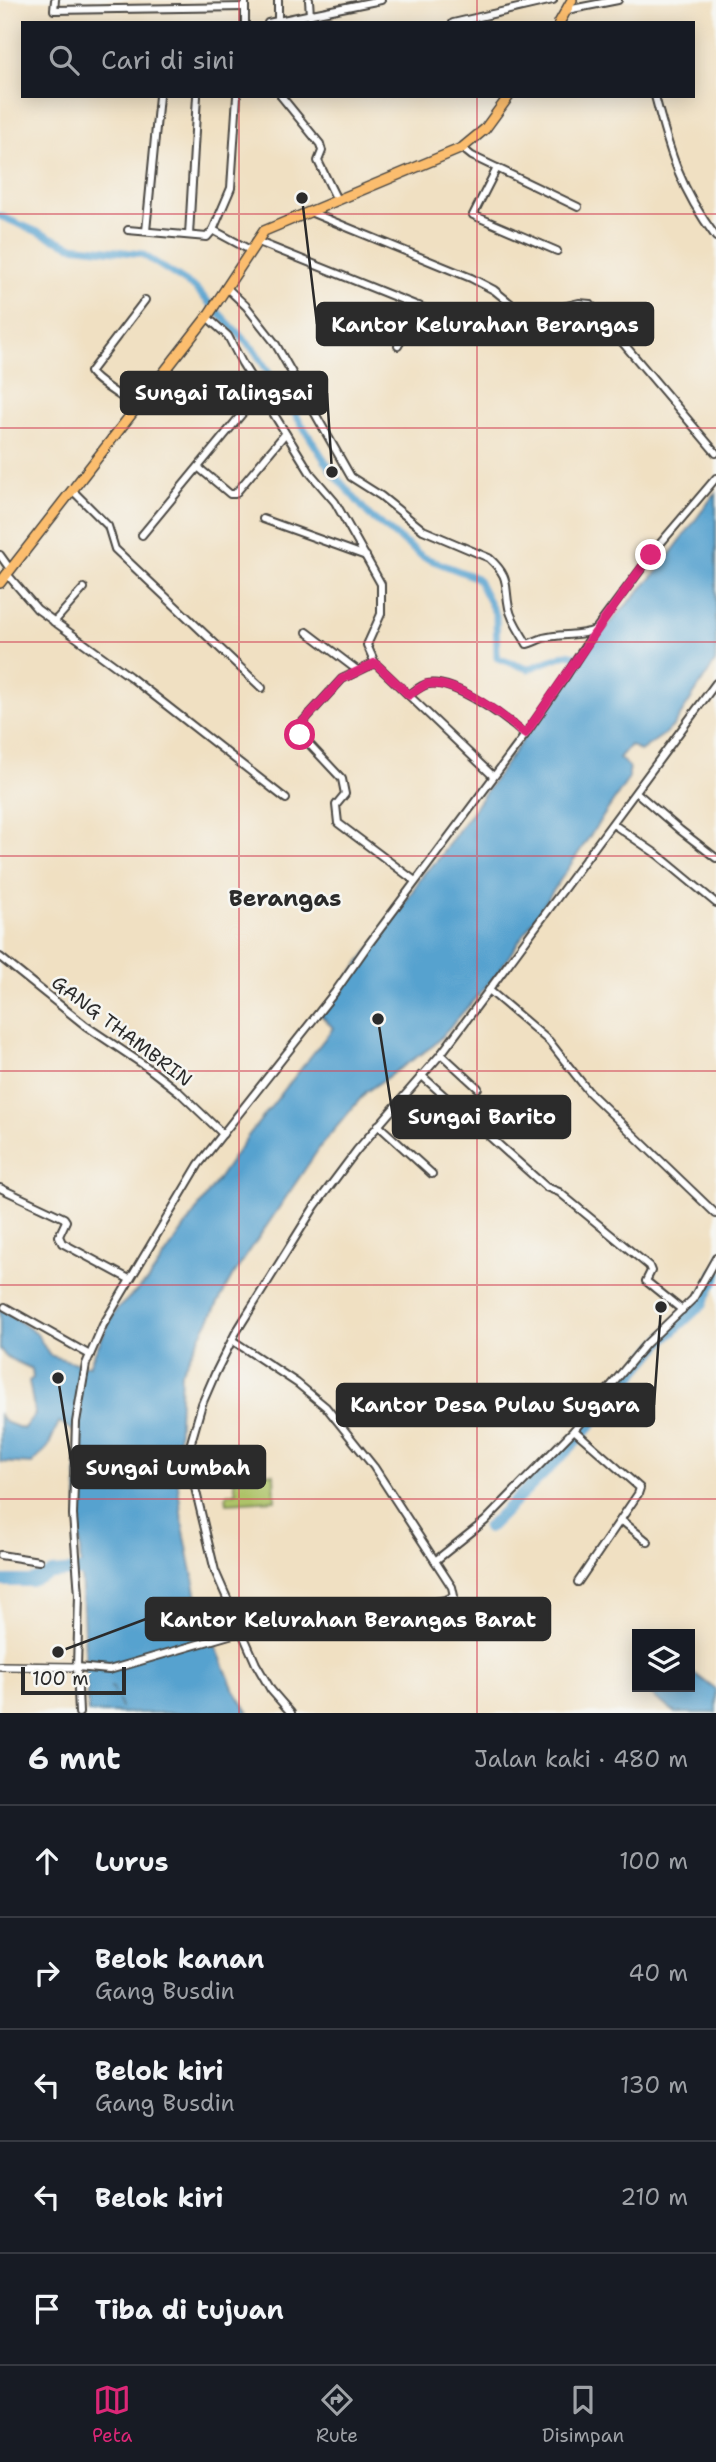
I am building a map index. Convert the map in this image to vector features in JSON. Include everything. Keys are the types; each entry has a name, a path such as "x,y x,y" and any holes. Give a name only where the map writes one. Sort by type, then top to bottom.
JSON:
{"main road":[{"path":"562,21 572,0"},
{"path":"0,583 209,314 264,231 462,148 477,138 507,98"}],"street":[{"path":"55,0 54,10 152,4 245,4"},
{"path":"89,0 89,9"},
{"path":"119,0 119,8"},
{"path":"278,0 278,21 381,0"},
{"path":"309,0 310,15"},
{"path":"462,21 552,0"},
{"path":"567,10 618,0"},
{"path":"146,232 159,98"},
{"path":"189,235 197,98"},
{"path":"128,230 207,237 213,230 231,188 237,98"},
{"path":"283,98 320,144 322,151 318,161 337,200"},
{"path":"656,98 681,183 716,237"},
{"path":"462,148 472,156 578,207"},
{"path":"497,168 473,215 557,251"},
{"path":"310,212 471,278 494,290 526,316"},
{"path":"213,230 250,250"},
{"path":"256,241 447,319 474,327 586,302 593,306 716,453"},
{"path":"224,291 246,306 275,344 351,477 381,496 423,530 489,558 497,565 506,579 509,609 527,644 569,633 586,634 595,631"},
{"path":"136,408 95,379 90,372 145,300"},
{"path":"398,346 419,306"},
{"path":"209,314 233,343 285,434 311,474 335,502 366,556 382,591 381,614 367,645 375,663 493,776"},
{"path":"142,535 260,392"},
{"path":"199,468 230,494 235,494 285,434"},
{"path":"79,1713 79,1595 73,1515 76,1422 86,1364 103,1325 199,1164 335,992 525,734 595,631 659,545 716,478"},
{"path":"72,490 108,526 115,549 262,688"},
{"path":"263,519 366,556"},
{"path":"0,555 8,571 37,609 129,676 286,799"},
{"path":"54,622 84,588"},
{"path":"307,632 357,670"},
{"path":"375,663 342,679 299,726 298,732 342,779 345,793 336,805 338,822 415,881"},
{"path":"291,1713 271,1689 241,1632 212,1561 190,1459 190,1446 202,1404 232,1340 315,1206 378,1125 440,1054 716,683"},
{"path":"409,695 426,684 447,687 480,701 525,734"},
{"path":"636,792 716,858"},
{"path":"613,824 716,903"},
{"name":"GANG THAMBRIN","path":"0,957 86,1026 179,1092 223,1134"},
{"path":"489,990 549,1041 589,1092 716,1214"},
{"path":"440,1054 478,1088"},
{"path":"421,1075 546,1186 559,1192 649,1266 651,1269 646,1281 682,1310"},
{"path":"378,1125 432,1174"},
{"path":"0,1188 64,1218 66,1221 59,1236 62,1243 130,1279"},
{"path":"435,1561 485,1521 576,1432 646,1344 699,1290 716,1258"},
{"path":"5,1307 90,1355"},
{"path":"0,1666 109,1670 241,1632 371,1614 452,1598 454,1591 374,1466 326,1406 297,1383 232,1340"},
{"path":"576,1432 640,1488 578,1582"},
{"path":"621,1520 648,1542"},
{"path":"0,1555 38,1561"}],"green space":[{"path":"233,1469 274,1474 275,1500 227,1503 226,1495 236,1492"}],"water":[{"path":"716,492 715,662 666,733 640,751 630,745 619,758 629,767 629,778 497,974 434,1045 366,1092 322,1144 232,1277 181,1372 177,1476 182,1521 198,1603 233,1688 249,1713 88,1713 76,1469 78,1434 59,1422 48,1447 32,1464 0,1462 0,1415 5,1422 23,1429 35,1414 29,1381 33,1378 32,1369 6,1357 0,1349 0,1308 37,1334 49,1355 89,1365 114,1312 148,1280 248,1136 333,1028 320,1014 402,907 425,872 436,862 593,641 657,572"},
{"path":"695,1674 716,1690 716,1713 676,1713 647,1692 695,1692"}],"waterway":[{"path":"0,216 71,246 142,254 195,288 255,351 332,472 370,516 423,557 477,578 496,615 497,658 528,669 567,654 584,658"},
{"path":"488,1528 576,1441 659,1343 702,1303 716,1273"},
{"path":"0,1581 31,1581 52,1573 89,1570"}],"ferry route":[{"path":"110,1687 113,1688 123,1713"}],"place":[{"name":"Kantor Kelurahan Berangas","path":"302,198"},
{"name":"Sungai Talingsai","path":"332,472"},
{"name":"Sungai Barito","path":"378,1019"},
{"name":"Kantor Desa Pulau Sugara","path":"661,1307"},
{"name":"Sungai Lumbah","path":"58,1378"},
{"name":"Kantor Kelurahan Berangas Barat","path":"58,1652"}],"district":[{"name":"Berangas","path":"285,898"}],"route":[{"path":"300,735 299,726 342,679 375,663 409,695 430,683 447,687 480,701 525,734 596,629 651,555"}]}
